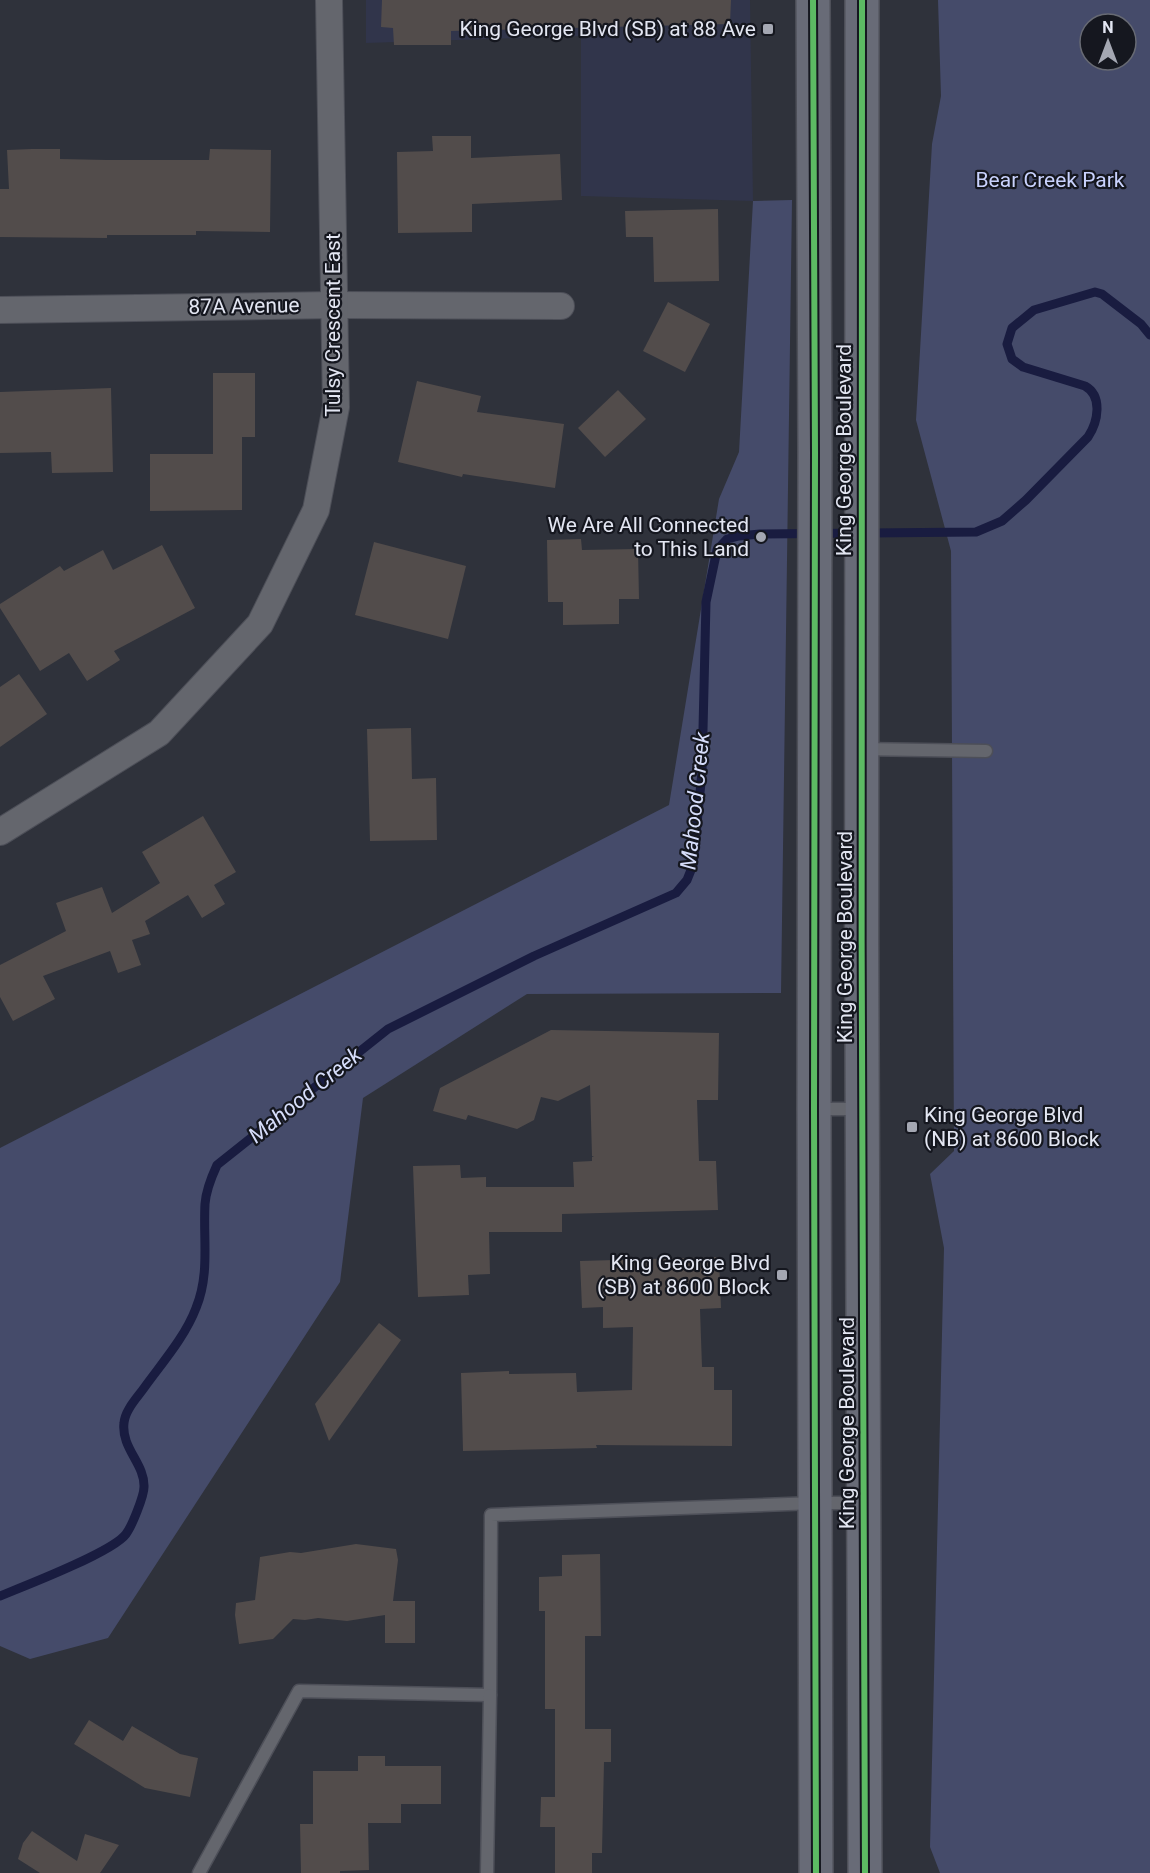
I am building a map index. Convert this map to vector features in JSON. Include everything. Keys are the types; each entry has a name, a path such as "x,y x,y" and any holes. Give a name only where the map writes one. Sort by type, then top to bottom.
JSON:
{"main road":[{"name":"King George Boulevard","path":"813,0 816,1873"},
{"name":"King George Boulevard","path":"862,0 860,749 865,1873"}],"street":[{"name":"Tulsy Crescent East","path":"0,832 159,733 260,624 316,510 336,408 329,0"},
{"name":"87A Avenue","path":"0,310 335,305 561,306"}],"lane":[{"path":"860,749 986,751"},
{"path":"814,1109 863,1109"},
{"path":"487,1873 491,1515 864,1503"},
{"path":"199,1873 299,1691 490,1695"}],"shaded area":[{"path":"366,0 750,0 753,201 581,196 581,36 366,43"}],"green space":[{"name":"Bear Creek Park","path":"938,0 1150,0 1150,1873 940,1873 930,1847 944,1248 930,1174 954,1151 951,551 916,420 932,144 941,96"},
{"path":"792,200 781,993 527,994 363,1098 340,1282 108,1638 30,1659 0,1646 0,1148 669,805 719,499 739,452 753,201"}],"building":[{"path":"382,0 731,0 730,24 451,31 451,45 394,45 393,28 381,27"},
{"path":"432,136 471,136 471,158 560,154 562,200 472,204 472,232 398,233 397,152 433,151"},
{"path":"60,149 60,159 107,160 209,160 210,149 271,150 270,232 196,231 196,235 107,235 107,238 0,237 0,189 9,189 7,150"},
{"path":"718,209 719,281 654,282 653,237 626,237 625,211"},
{"path":"668,302 710,324 685,372 643,351"},
{"path":"213,373 255,373 255,437 242,437 242,510 150,511 150,454 213,454"},
{"path":"417,381 481,396 477,412 564,424 555,488 463,474 462,477 398,462"},
{"path":"111,388 113,472 52,473 51,452 0,453 0,392"},
{"path":"618,390 646,419 605,457 578,428"},
{"path":"581,539 582,550 638,549 639,599 619,599 619,624 563,625 563,602 548,602 547,540"},
{"path":"374,542 466,566 448,639 355,615"},
{"path":"162,545 195,608 114,651 120,660 87,681 69,653 40,671 0,608 0,604 60,566 64,571 103,550 113,570"},
{"path":"19,674 47,714 0,747 0,687"},
{"path":"411,728 412,779 436,778 437,840 370,841 367,729"},
{"path":"203,816 236,872 214,885 225,904 202,918 188,895 145,921 150,934 132,940 141,965 118,973 110,951 43,976 55,999 13,1021 0,997 0,965 66,931 56,903 102,887 112,913 160,883 142,852"},
{"path":"551,1030 719,1033 718,1100 697,1100 699,1161 716,1161 718,1210 562,1214 562,1232 489,1232 490,1274 468,1275 469,1295 418,1297 413,1166 460,1165 461,1178 486,1177 486,1187 574,1187 573,1162 592,1161 594,1157 592,1156 590,1085 558,1101 541,1097 534,1120 517,1129 468,1115 466,1120 433,1111 440,1088"},
{"path":"719,1257 721,1308 700,1309 702,1367 714,1367 714,1390 732,1390 732,1446 596,1445 597,1448 463,1451 461,1373 509,1371 509,1374 576,1373 577,1392 632,1390 633,1327 603,1328 603,1307 582,1308 580,1261"},
{"path":"379,1323 401,1340 329,1441 315,1404"},
{"path":"356,1544 396,1549 398,1560 393,1601 415,1601 415,1643 385,1643 385,1615 347,1621 318,1618 293,1619 273,1639 239,1644 235,1615 236,1603 255,1600 260,1557"},
{"path":"600,1554 601,1636 585,1636 585,1729 611,1729 611,1762 604,1762 602,1853 592,1853 592,1873 555,1873 555,1827 540,1827 541,1797 555,1797 555,1709 545,1709 545,1611 539,1611 539,1577 562,1576 562,1555"},
{"path":"89,1720 123,1741 132,1726 180,1754 198,1758 190,1797 145,1788 74,1744"},
{"path":"358,1756 385,1756 385,1766 441,1766 441,1804 401,1804 401,1823 368,1823 369,1870 301,1873 300,1824 313,1824 313,1771 358,1771"},
{"path":"32,1831 77,1861 85,1834 119,1845 100,1873 40,1873 18,1859 23,1843"}],"waterway":[{"name":"Mahood Creek","path":"0,1596 68,1568 104,1550 126,1534 131,1525 144,1487 141,1471 126,1440 125,1418 132,1404 179,1339 196,1308 203,1282 206,1199 217,1165 388,1029 534,956 676,893 687,880 693,865 702,772 706,602 717,550 727,539 760,534 976,532 1002,521 1088,437 1097,410 1094,396 1085,386 1023,367 1012,359 1007,344 1012,328 1034,310 1095,292 1102,294 1141,324 1150,335"}],"cycle path":[{"path":"813,0 816,1873"},
{"path":"862,0 861,702 865,1873"}],"place":[{"name":"King George Blvd (SB) at 88 Ave","path":"768,29"},
{"name":"We Are All Connected to This Land","path":"761,537"},
{"name":"King George Blvd (NB) at 8600 Block","path":"912,1127"},
{"name":"King George Blvd (SB) at 8600 Block","path":"782,1275"}]}
